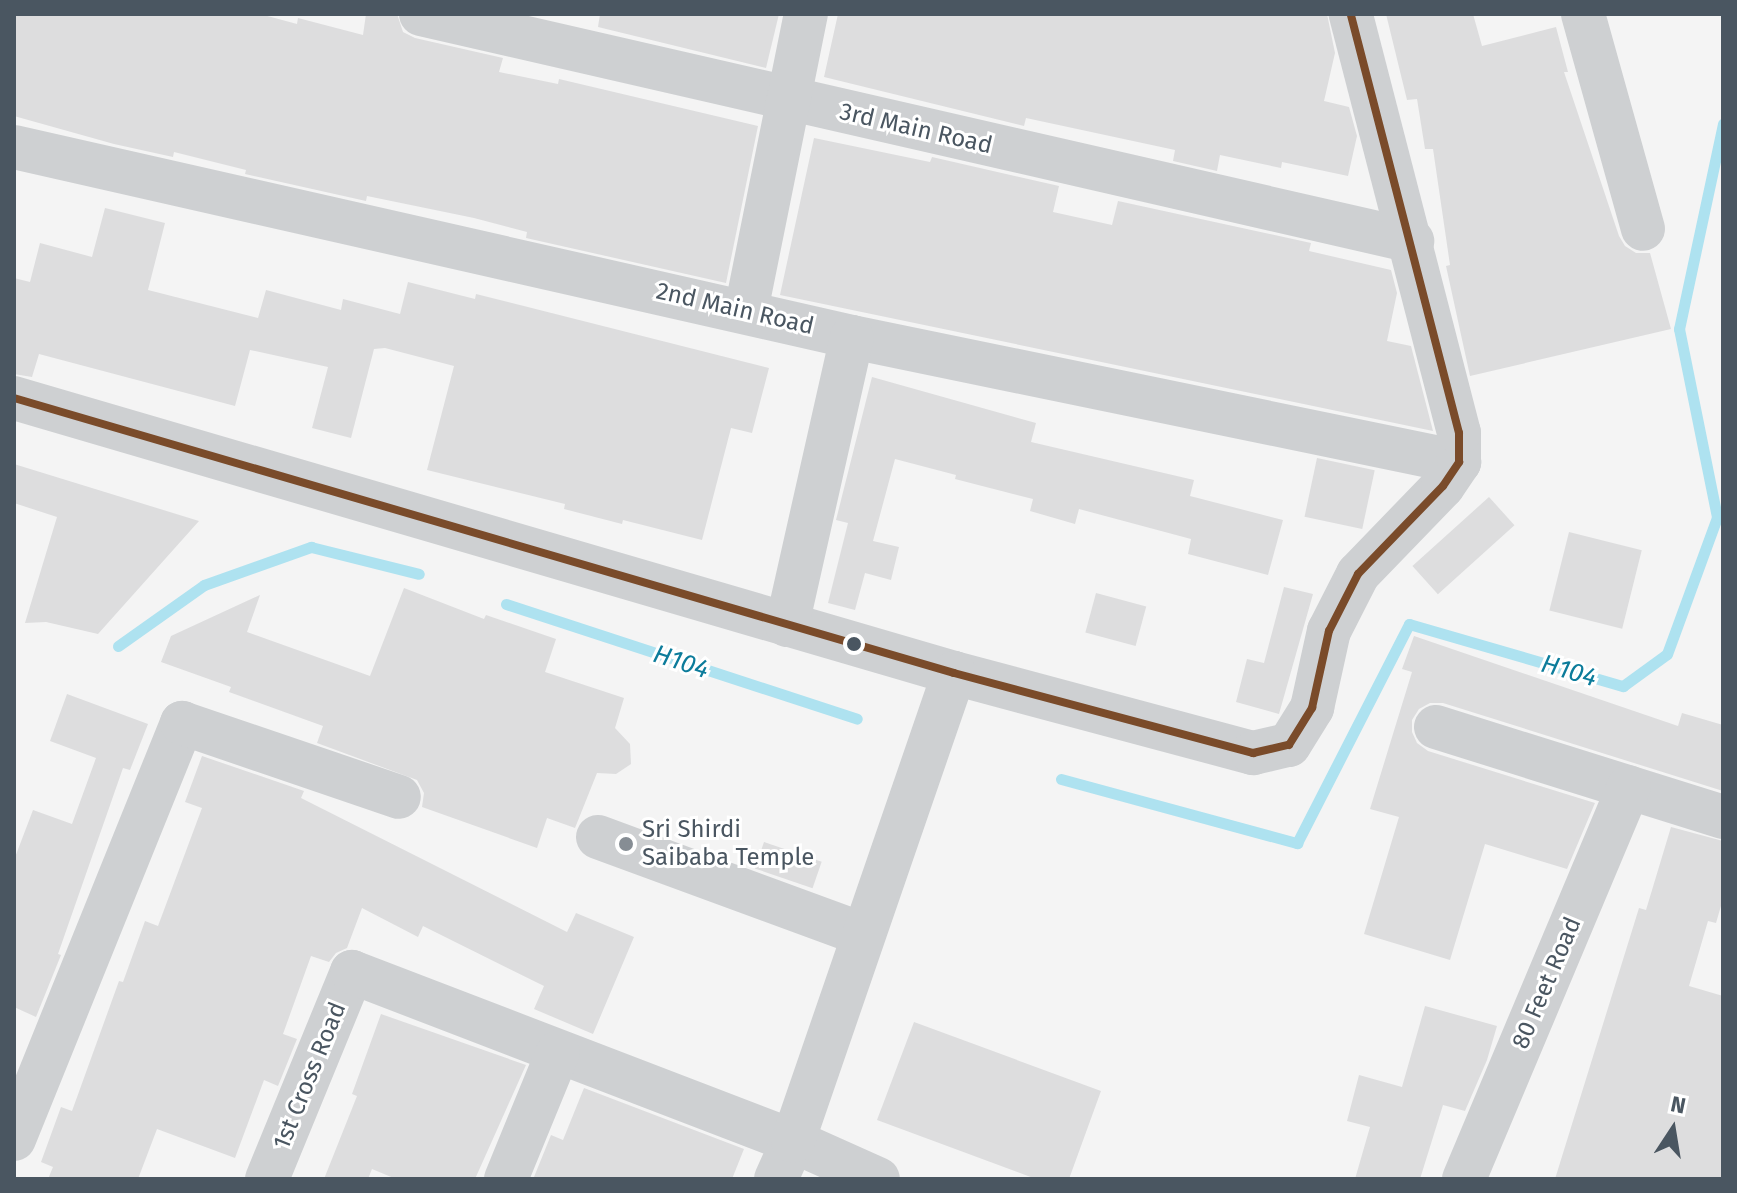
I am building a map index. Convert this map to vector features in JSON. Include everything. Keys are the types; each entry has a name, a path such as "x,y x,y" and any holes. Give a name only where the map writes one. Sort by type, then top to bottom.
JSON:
{"street":[{"name":"3rd Main Road","path":"421,14 1412,241"},
{"path":"746,311 806,14"},
{"path":"14,398 954,673 1253,753 1289,745 1312,708 1329,631 1358,574 1443,486 1459,462 1459,433 1412,241 1351,14"},
{"path":"1583,14 1643,229"},
{"name":"2nd Main Road","path":"14,147 852,337 1459,462"},
{"path":"787,625 852,337"},
{"path":"784,1160 954,673"},
{"path":"14,1139 182,723 399,797"},
{"path":"1436,727 1723,817"},
{"name":"80 Feet Road","path":"1464,1179 1629,787"},
{"path":"598,837 861,934"},
{"name":"1st Cross Road","path":"267,1179 352,972 558,1052"},
{"path":"506,1179 558,1052 784,1160 878,1179"}],"building":[{"path":"14,14 260,14 297,24 298,18 363,35 366,14 397,14 403,32 415,38 503,58 499,72 558,84 559,79 758,126 726,283 526,238 527,232 474,218 367,196 366,201 245,174 246,170 174,152 173,157 114,144 14,116"},
{"path":"600,14 779,14 766,68 598,27"},
{"path":"838,14 1327,14 1335,53 1324,101 1349,107 1357,136 1348,176 1282,162 1281,168 1220,155 1217,171 1173,161 1175,150 1026,118 1024,126 824,77"},
{"path":"1386,14 1473,14 1482,46 1556,27 1568,72 1564,72 1619,236 1625,246 1636,253 1650,253 1671,329 1470,376 1446,266 1450,265 1433,149 1425,149 1417,99 1407,100"},
{"path":"814,138 930,162 932,157 1059,186 1053,212 1112,225 1118,201 1311,243 1309,251 1391,270 1397,293 1387,341 1411,346 1433,431 780,295"},
{"path":"105,208 165,223 148,290 258,318 266,290 341,310 343,299 400,314 408,282 475,299 476,294 769,368 752,433 731,428 702,540 623,520 622,524 564,509 565,504 427,470 454,366 385,348 374,349 351,438 312,428 328,367 250,350 235,406 39,354 32,377 14,374 14,278 30,282 40,243 92,257"},
{"path":"872,377 1036,423 1031,442 1194,480 1190,496 1283,520 1268,575 1188,554 1191,539 1079,509 1075,524 1030,511 1033,499 955,479 956,475 895,459 873,541 899,547 891,580 865,573 855,610 828,603 848,523 836,520"},
{"path":"1317,458 1375,470 1362,529 1305,517"},
{"path":"14,464 199,521 98,634 46,622 25,623 57,517 14,503"},
{"path":"1489,497 1514,525 1438,594 1412,566"},
{"path":"1569,532 1642,550 1622,629 1549,611"},
{"path":"1284,587 1313,594 1279,714 1236,702 1247,659 1264,663"},
{"path":"404,588 484,619 486,615 556,639 545,672 624,698 615,728 630,744 631,764 616,774 597,773 575,828 547,818 537,848 422,807 424,793 417,780 317,743 323,726 229,692 231,687 161,662 171,636 260,595 247,632 370,676"},
{"path":"1096,593 1146,606 1136,646 1085,633"},
{"path":"1414,636 1678,726 1682,713 1723,725 1723,791 1443,703 1430,703 1419,709 1412,720 1412,732 1417,743 1428,751 1595,803 1567,869 1485,844 1450,960 1364,934 1399,817 1370,809 1412,672 1402,669"},
{"path":"67,694 148,724 130,770 123,768 58,954 61,955 36,1017 14,1007 14,860 33,810 72,824 96,758 50,741"},
{"path":"202,756 304,791 301,798 567,932 576,913 634,937 593,1034 534,1009 544,986 423,926 418,937 362,908 347,948 336,953 329,962 311,956 283,1034 297,1039 278,1086 264,1080 235,1158 157,1129 138,1179 48,1179 53,1167 41,1162 61,1107 72,1111 119,981 123,982 145,921 158,926 202,808 185,802"},
{"path":"1671,827 1723,841 1723,899 1716,923 1708,921 1689,986 1723,996 1723,1179 1555,1179 1639,908 1646,910"},
{"path":"764,842 822,862 813,888 755,868"},
{"path":"1425,1006 1497,1026 1487,1060 1465,1111 1443,1105 1420,1179 1355,1179 1370,1127 1347,1121 1359,1075 1402,1087"},
{"path":"381,1014 526,1065 475,1179 396,1179 372,1169 368,1179 324,1179 357,1096 352,1094"},
{"path":"914,1022 1101,1091 1069,1179 1036,1179 877,1120"},
{"path":"584,1088 744,1149 732,1179 534,1177 551,1135 563,1140"}],"waterway":[{"name":"H104","path":"1061,779 1297,843 1409,624 1623,686 1667,654 1717,517 1679,329 1723,124"},
{"name":"H104","path":"118,646 204,585 311,547 419,574"},
{"name":"H104","path":"506,604 857,719"}],"transit line":[{"path":"14,398 954,673 1253,753 1289,745 1312,708 1329,631 1358,574 1443,486 1459,462 1459,433 1351,14"}],"place":[{"name":"Sri Shirdi Saibaba Temple","path":"626,844"}]}
